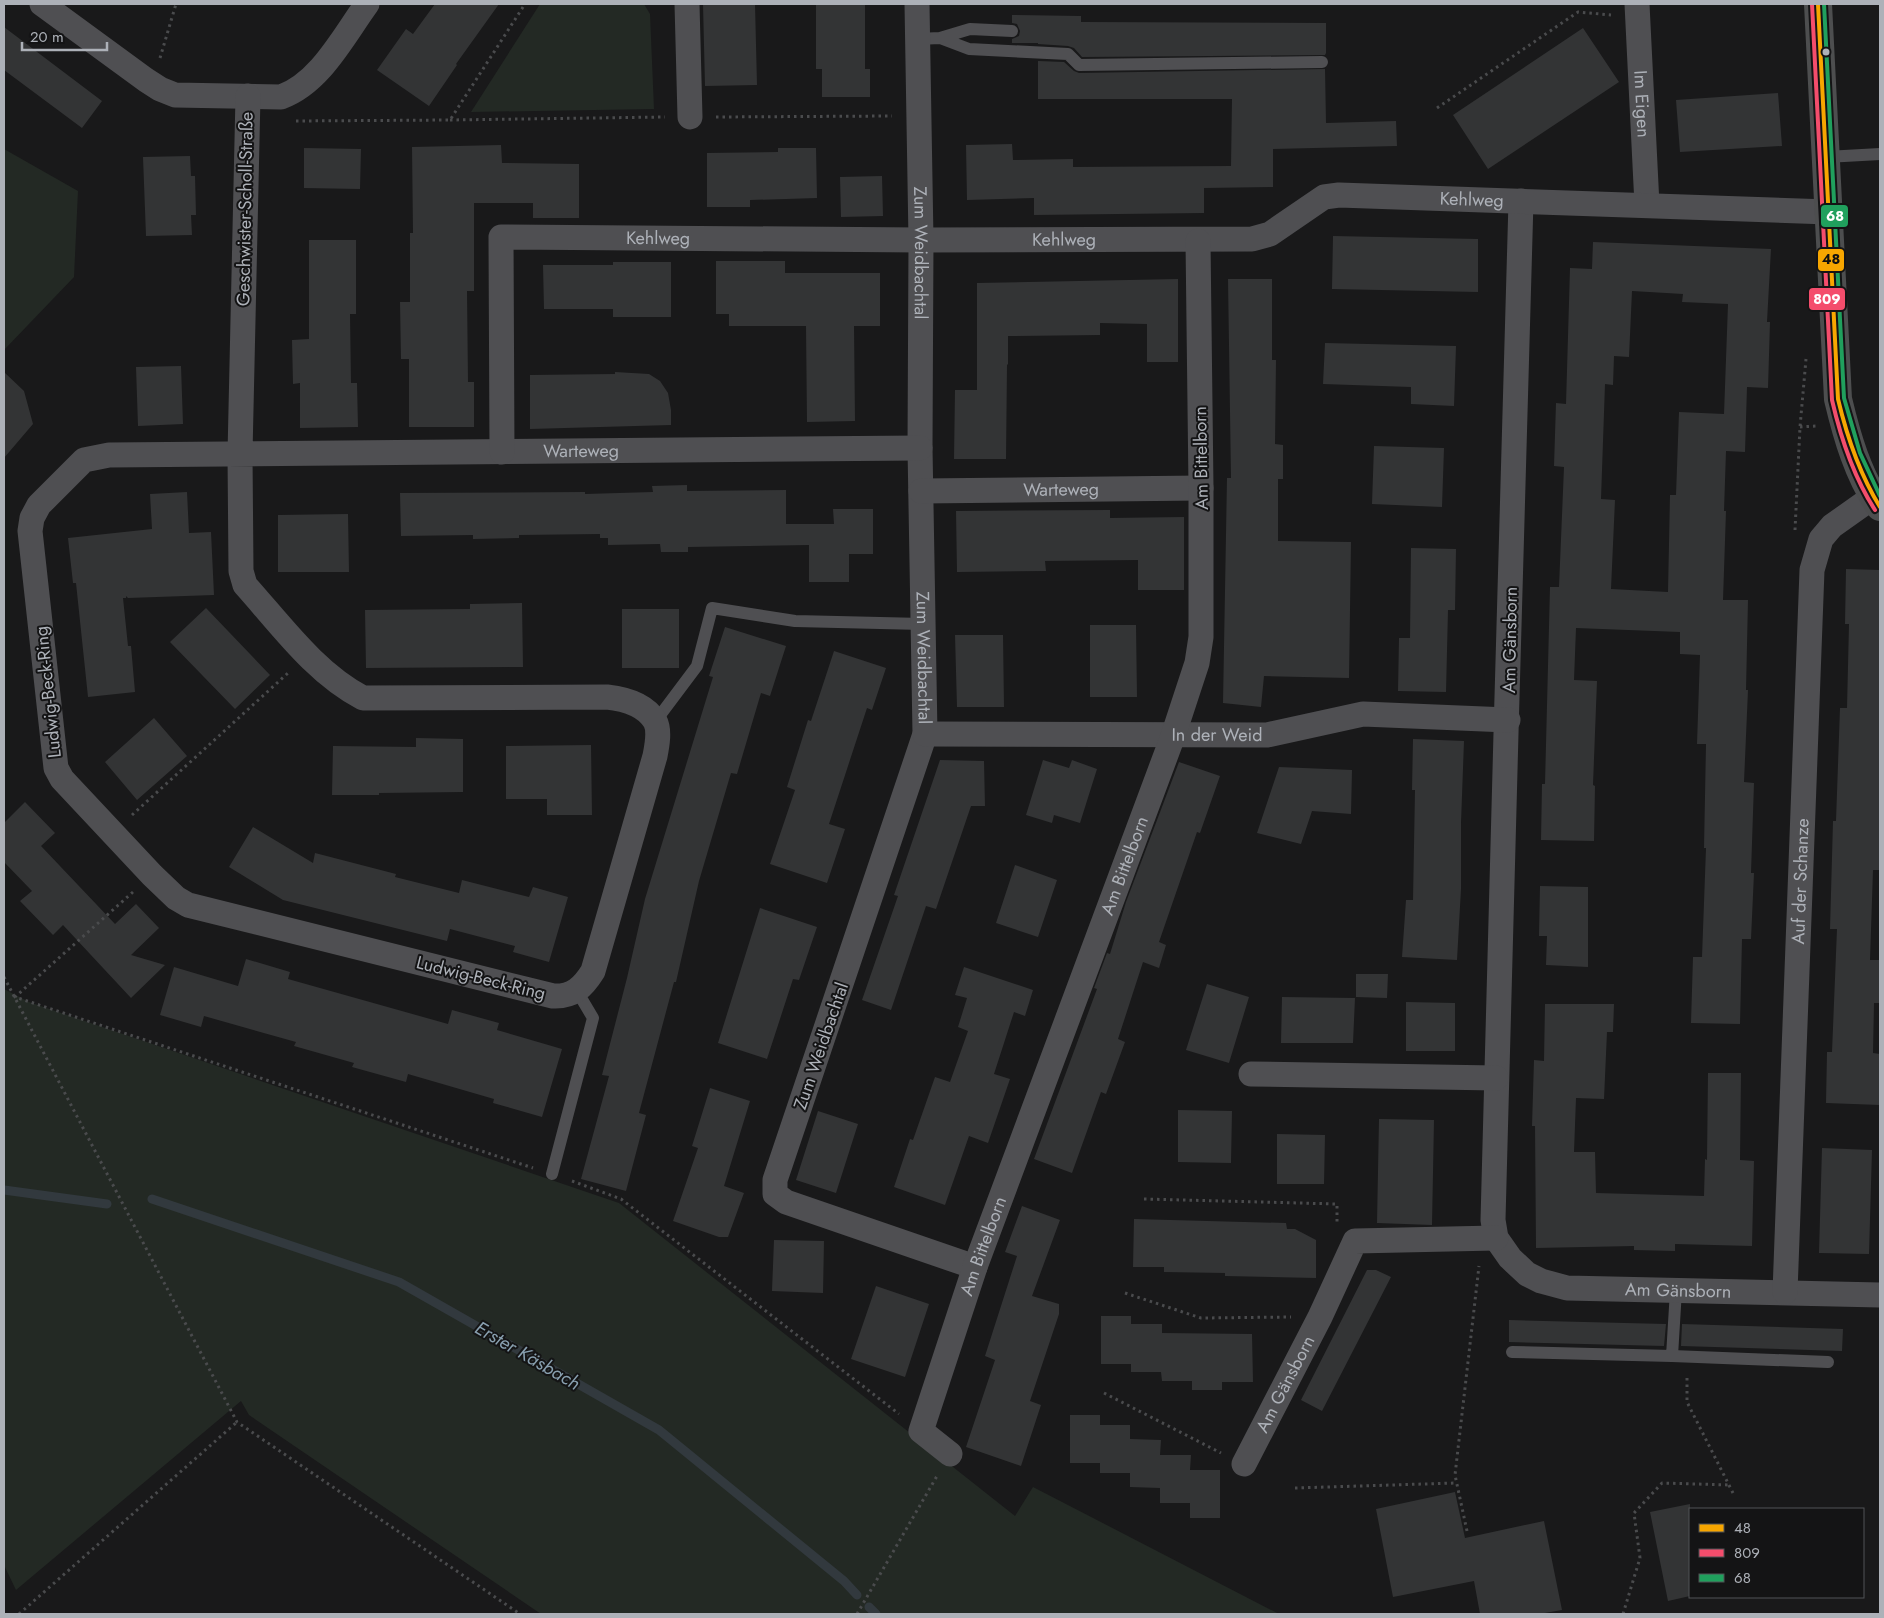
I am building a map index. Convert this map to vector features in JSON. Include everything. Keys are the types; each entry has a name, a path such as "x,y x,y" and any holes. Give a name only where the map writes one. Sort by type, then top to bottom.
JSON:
{"main road":[{"path":"1818,4 1838,400 1847,436 1877,502"}],"street":[{"path":"42,4 160,89 175,95 248,96"},
{"name":"Geschwister-Scholl-Straße","path":"240,454 248,96 281,97 294,92 309,81 322,67 367,4"},
{"path":"687,4 690,117"},
{"name":"Zum Weidbachtal","path":"917,4 928,38 921,240 920,448 925,734 775,1180 776,1194 786,1202 975,1267"},
{"name":"Im Eigen","path":"1638,11 1647,205"},
{"name":"Kehlweg","path":"502,452 502,237 1252,240 1270,234 1324,197 1340,194 1829,212"},
{"name":"Am Gänsborn","path":"1521,201 1508,720 1496,1078 1493,1220 1496,1238 1510,1258 1527,1274 1542,1281 1567,1288 1880,1295"},
{"name":"Am Bittelborn","path":"921,1431 975,1267 1173,736 1196,663 1201,637 1198,241"},
{"name":"Warteweg","path":"240,454 920,448"},
{"path":"240,454 241,571 245,585 308,656 345,689 363,698 607,697 624,699 642,707 656,722 658,739 655,756 596,962 586,982 577,991"},
{"name":"Ludwig-Beck-Ring","path":"240,454 109,455 84,460 39,505 32,518 30,531 56,768 62,779 152,874 176,898 188,905 553,996 564,996 577,991"},
{"name":"Warteweg","path":"921,491 1201,488"},
{"name":"Auf der Schanze","path":"1785,1292 1812,570 1820,539 1832,526 1877,502"},
{"name":"In der Weid","path":"925,734 1266,735 1363,714 1508,720"},
{"path":"1251,1074 1496,1078"},
{"path":"1355,1241 1496,1238"},
{"name":"Am Gänsborn","path":"1244,1464 1320,1317 1355,1241"},
{"path":"921,1431 950,1454"}],"lane":[{"path":"928,38 970,29 1012,31"},
{"path":"928,38 969,49 1068,54 1079,66 1322,62"},
{"path":"1826,157 1880,154"},
{"path":"656,722 697,666 712,608 794,621 923,624"},
{"path":"552,1174 593,1018 577,991"},
{"path":"1672,1356 1684,1290"},
{"path":"1512,1352 1828,1362"}],"path":[{"path":"146,80 162,55 176,4"},
{"path":"296,121 450,120 525,4"},
{"path":"1437,108 1578,12 1638,11"},
{"path":"1806,350 1794,528 1812,570"},
{"path":"1800,427 1822,426"},
{"path":"113,832 308,656"},
{"path":"15,998 152,874"},
{"path":"4,976 237,1422 520,1614"},
{"path":"15,998 552,1174 621,1199 921,1431"},
{"path":"1144,1199 1337,1204 1336,1240 1355,1241"},
{"path":"1466,1531 1455,1476 1479,1266"},
{"path":"1125,1293 1201,1318 1320,1317"},
{"path":"1687,1357 1687,1402 1734,1495"},
{"path":"1104,1393 1244,1464"},
{"path":"19,1614 237,1422"},
{"path":"857,1614 950,1454"},
{"path":"1295,1488 1456,1483"},
{"path":"1623,1614 1640,1558 1634,1513 1662,1483 1730,1485"}],"shaded area":[{"path":"540,4 644,4 650,14 654,109 471,112"},
{"path":"4,149 78,191 74,277 4,350"},
{"path":"4,989 29,1002 619,1203 1015,1516 1033,1487 1279,1614 541,1614 249,1415 241,1401 16,1590 4,1565"}],"building":[{"path":"435,4 499,4 456,64 429,106 377,70 406,29 413,34"},
{"path":"703,4 755,4 757,85 705,86"},
{"path":"816,4 865,4 865,69 870,69 870,97 822,97 822,69 816,69"},
{"path":"1012,15 1081,16 1081,22 1326,23 1326,53 1325,55 1082,57 1074,48 1068,46 1012,43 1012,39 1019,36 1020,31 1017,24 1012,23"},
{"path":"4,27 102,101 82,128 4,70"},
{"path":"1583,28 1619,82 1488,169 1453,115"},
{"path":"1038,61 1064,62 1079,73 1325,69 1326,123 1396,121 1397,146 1273,149 1273,187 1204,188 1204,213 1034,215 1034,198 967,200 966,145 1012,144 1013,160 1073,159 1073,167 1231,166 1232,99 1038,99"},
{"path":"1778,93 1782,146 1680,152 1676,100"},
{"path":"501,145 502,163 579,164 579,218 533,218 533,203 474,203 474,291 467,291 468,382 474,382 474,427 409,427 409,359 401,359 400,302 410,302 410,233 413,233 412,147"},
{"path":"304,148 361,149 360,189 304,188"},
{"path":"778,148 816,148 817,198 750,200 750,207 707,207 707,153 778,152"},
{"path":"190,156 191,176 195,176 196,215 191,215 192,235 146,236 143,157"},
{"path":"882,176 883,216 841,217 840,177"},
{"path":"1333,236 1478,239 1478,292 1332,289"},
{"path":"309,240 356,240 356,314 350,314 351,383 357,383 358,427 300,428 300,383 293,384 292,340 309,339"},
{"path":"1593,242 1771,249 1767,322 1770,322 1768,388 1747,387 1745,452 1726,451 1723,600 1748,600 1746,690 1748,690 1744,782 1754,783 1751,873 1754,873 1751,939 1742,939 1740,1024 1691,1023 1693,957 1702,957 1706,848 1704,848 1706,744 1697,744 1700,655 1680,654 1680,632 1576,628 1574,680 1597,681 1593,785 1595,786 1594,841 1541,840 1542,784 1545,784 1550,587 1559,587 1564,467 1554,466 1556,403 1566,404 1570,268 1592,269","holes":["1632,291 1683,294 1682,302 1728,304 1724,414 1679,412 1676,495 1670,495 1668,592 1611,589 1615,500 1601,499 1605,384 1613,385 1614,356 1629,357"]},
{"path":"716,261 785,261 785,273 880,273 880,326 854,326 855,421 807,422 806,326 729,326 729,314 716,314"},
{"path":"613,262 671,262 671,317 613,317 613,309 544,309 543,265 613,265"},
{"path":"1178,279 1178,362 1147,362 1147,324 1100,323 1100,335 1008,336 1006,459 954,459 955,390 977,390 977,283"},
{"path":"1228,279 1272,279 1272,360 1276,360 1275,444 1283,445 1283,479 1278,479 1278,541 1351,542 1349,678 1264,676 1261,707 1223,703 1227,478 1231,478"},
{"path":"1325,343 1456,346 1454,406 1411,404 1411,387 1323,384"},
{"path":"181,366 183,424 138,426 136,367"},
{"path":"4,372 24,391 33,424 4,458"},
{"path":"615,372 649,374 660,381 668,393 671,425 530,429 530,375 615,374"},
{"path":"1374,446 1444,448 1442,507 1372,504"},
{"path":"687,485 687,491 786,490 786,524 834,524 833,509 873,509 873,554 849,554 849,582 809,582 809,545 688,547 688,552 661,552 660,544 608,545 608,538 600,538 600,534 519,535 519,538 473,539 473,535 401,536 400,493 585,492 585,494 653,492 652,486"},
{"path":"187,492 189,533 211,532 214,595 128,598 126,596 126,598 123,598 128,646 131,646 135,692 88,697 76,583 73,583 68,538 152,529 150,494"},
{"path":"1110,510 1110,518 1184,517 1184,590 1138,590 1138,560 1045,561 1046,571 957,572 956,511"},
{"path":"348,514 349,572 278,572 278,515"},
{"path":"1411,548 1456,549 1455,610 1448,610 1446,692 1398,691 1399,638 1410,638"},
{"path":"1846,569 1880,570 1880,870 1873,870 1870,960 1880,960 1880,1003 1874,1003 1873,1053 1880,1054 1880,1105 1826,1103 1827,1052 1832,1052 1837,929 1830,929 1833,821 1836,821 1840,708 1847,708 1849,624 1845,624"},
{"path":"522,603 523,667 366,668 365,610 470,609 470,604"},
{"path":"206,608 270,675 235,709 170,642"},
{"path":"622,609 679,609 679,668 622,668"},
{"path":"1090,625 1136,625 1137,697 1090,697"},
{"path":"725,627 786,646 770,696 761,693 737,774 731,773 699,881 676,982 674,982 639,1113 646,1115 626,1191 581,1179 609,1076 602,1075 645,899 713,677 709,676"},
{"path":"955,635 1003,635 1004,707 957,707"},
{"path":"834,651 886,668 872,710 867,708 829,824 845,829 827,883 770,864 795,790 787,787 808,720 811,721"},
{"path":"154,718 187,756 137,800 105,762"},
{"path":"416,738 463,739 463,792 332,795 333,746 416,747"},
{"path":"1413,739 1464,741 1461,889 1457,960 1402,957 1406,900 1413,900 1415,790 1412,790"},
{"path":"591,745 592,815 547,815 547,799 506,799 506,746"},
{"path":"940,760 984,761 985,806 971,806 936,909 926,906 891,1010 862,1000 898,896 894,895"},
{"path":"1043,760 1069,768 1072,760 1097,769 1080,823 1054,815 1052,823 1026,815"},
{"path":"1179,762 1220,776 1200,833 1197,832 1159,942 1166,945 1159,968 1143,962 1118,1039 1125,1042 1106,1094 1101,1092 1072,1173 1034,1159 1097,989 1094,988 1107,953 1110,954 1126,902"},
{"path":"1279,767 1352,770 1351,814 1312,811 1301,844 1257,833"},
{"path":"25,802 55,833 41,846 115,924 136,904 159,928 131,955 165,965 131,998 63,925 53,935 20,901 32,891 4,862 4,823"},
{"path":"253,827 313,863 315,853 396,874 395,877 459,893 462,880 529,897 533,887 568,897 549,962 513,952 515,946 450,929 447,941 283,900 229,867"},
{"path":"1015,865 1057,880 1038,937 996,923"},
{"path":"1540,886 1588,887 1588,967 1546,965 1547,936 1539,936"},
{"path":"760,908 817,927 799,980 793,979 767,1059 718,1043"},
{"path":"246,959 290,972 288,979 448,1024 452,1010 499,1023 497,1030 562,1049 542,1117 493,1103 494,1099 408,1074 406,1082 352,1067 354,1063 294,1046 296,1042 204,1016 201,1027 160,1015 174,967 238,986"},
{"path":"964,967 1033,990 1025,1016 1014,1012 994,1074 1010,1079 988,1143 969,1136 945,1205 894,1187 910,1139 913,1140 935,1077 950,1082 968,1031 958,1027 967,998 955,995"},
{"path":"1356,974 1388,974 1387,998 1356,997"},
{"path":"1207,984 1249,997 1229,1063 1186,1050"},
{"path":"1282,997 1355,998 1353,1043 1281,1043"},
{"path":"1406,1002 1455,1003 1455,1051 1406,1051"},
{"path":"1545,1004 1614,1004 1613,1032 1607,1032 1604,1099 1576,1098 1574,1152 1595,1152 1596,1193 1704,1196 1705,1159 1707,1160 1708,1073 1741,1073 1740,1160 1754,1161 1752,1246 1675,1244 1675,1251 1634,1250 1634,1246 1536,1248 1535,1126 1532,1126 1534,1060 1544,1061"},
{"path":"710,1088 750,1101 724,1186 744,1193 728,1237 719,1237 673,1221 698,1148 692,1146"},
{"path":"1178,1110 1232,1111 1231,1163 1178,1162"},
{"path":"818,1111 858,1124 836,1193 796,1180"},
{"path":"1379,1119 1434,1120 1432,1225 1377,1223"},
{"path":"1277,1134 1325,1135 1324,1184 1277,1184"},
{"path":"1822,1148 1872,1150 1869,1254 1819,1253"},
{"path":"1022,1206 1060,1220 1032,1296 1059,1304 1059,1314 1030,1401 1041,1405 1021,1466 966,1447 995,1360 985,1356 1017,1256 1005,1252"},
{"path":"1134,1219 1286,1223 1287,1229 1295,1229 1316,1240 1316,1278 1225,1276 1225,1273 1164,1272 1164,1267 1133,1267"},
{"path":"774,1240 824,1241 823,1293 772,1291"},
{"path":"1367,1270 1376,1270 1391,1277 1322,1411 1301,1400"},
{"path":"876,1286 929,1304 905,1377 851,1359"},
{"path":"1101,1316 1131,1316 1131,1324 1162,1324 1162,1333 1252,1334 1253,1382 1222,1382 1222,1390 1192,1390 1192,1381 1162,1381 1161,1372 1131,1372 1131,1364 1101,1364"},
{"path":"1509,1320 1666,1324 1664,1346 1509,1342"},
{"path":"1682,1324 1843,1329 1842,1351 1681,1346"},
{"path":"1070,1415 1100,1415 1100,1425 1130,1425 1130,1439 1161,1440 1160,1455 1191,1455 1190,1470 1220,1470 1220,1518 1190,1518 1190,1503 1160,1503 1160,1488 1130,1487 1130,1473 1100,1473 1100,1463 1070,1463"},
{"path":"1455,1492 1465,1538 1544,1521 1562,1610 1539,1614 1480,1614 1474,1581 1393,1597 1376,1509"},
{"path":"1690,1504 1689,1596 1668,1601 1650,1512"}],"waterway":[{"name":"Erster Käsbach","path":"4,1190 107,1204"},
{"name":"Erster Käsbach","path":"152,1199 399,1282 659,1430 844,1581 857,1595"},
{"name":"Erster Käsbach","path":"869,1607 876,1614"}],"transit line":[{"name":"809","path":"1812,4 1832,400 1839,429 1849,457 1860,484 1875,510"},
{"name":"48","path":"1818,4 1838,399 1854,454 1880,507"},
{"name":"68","path":"1824,4 1844,398 1860,453 1880,496"}]}
